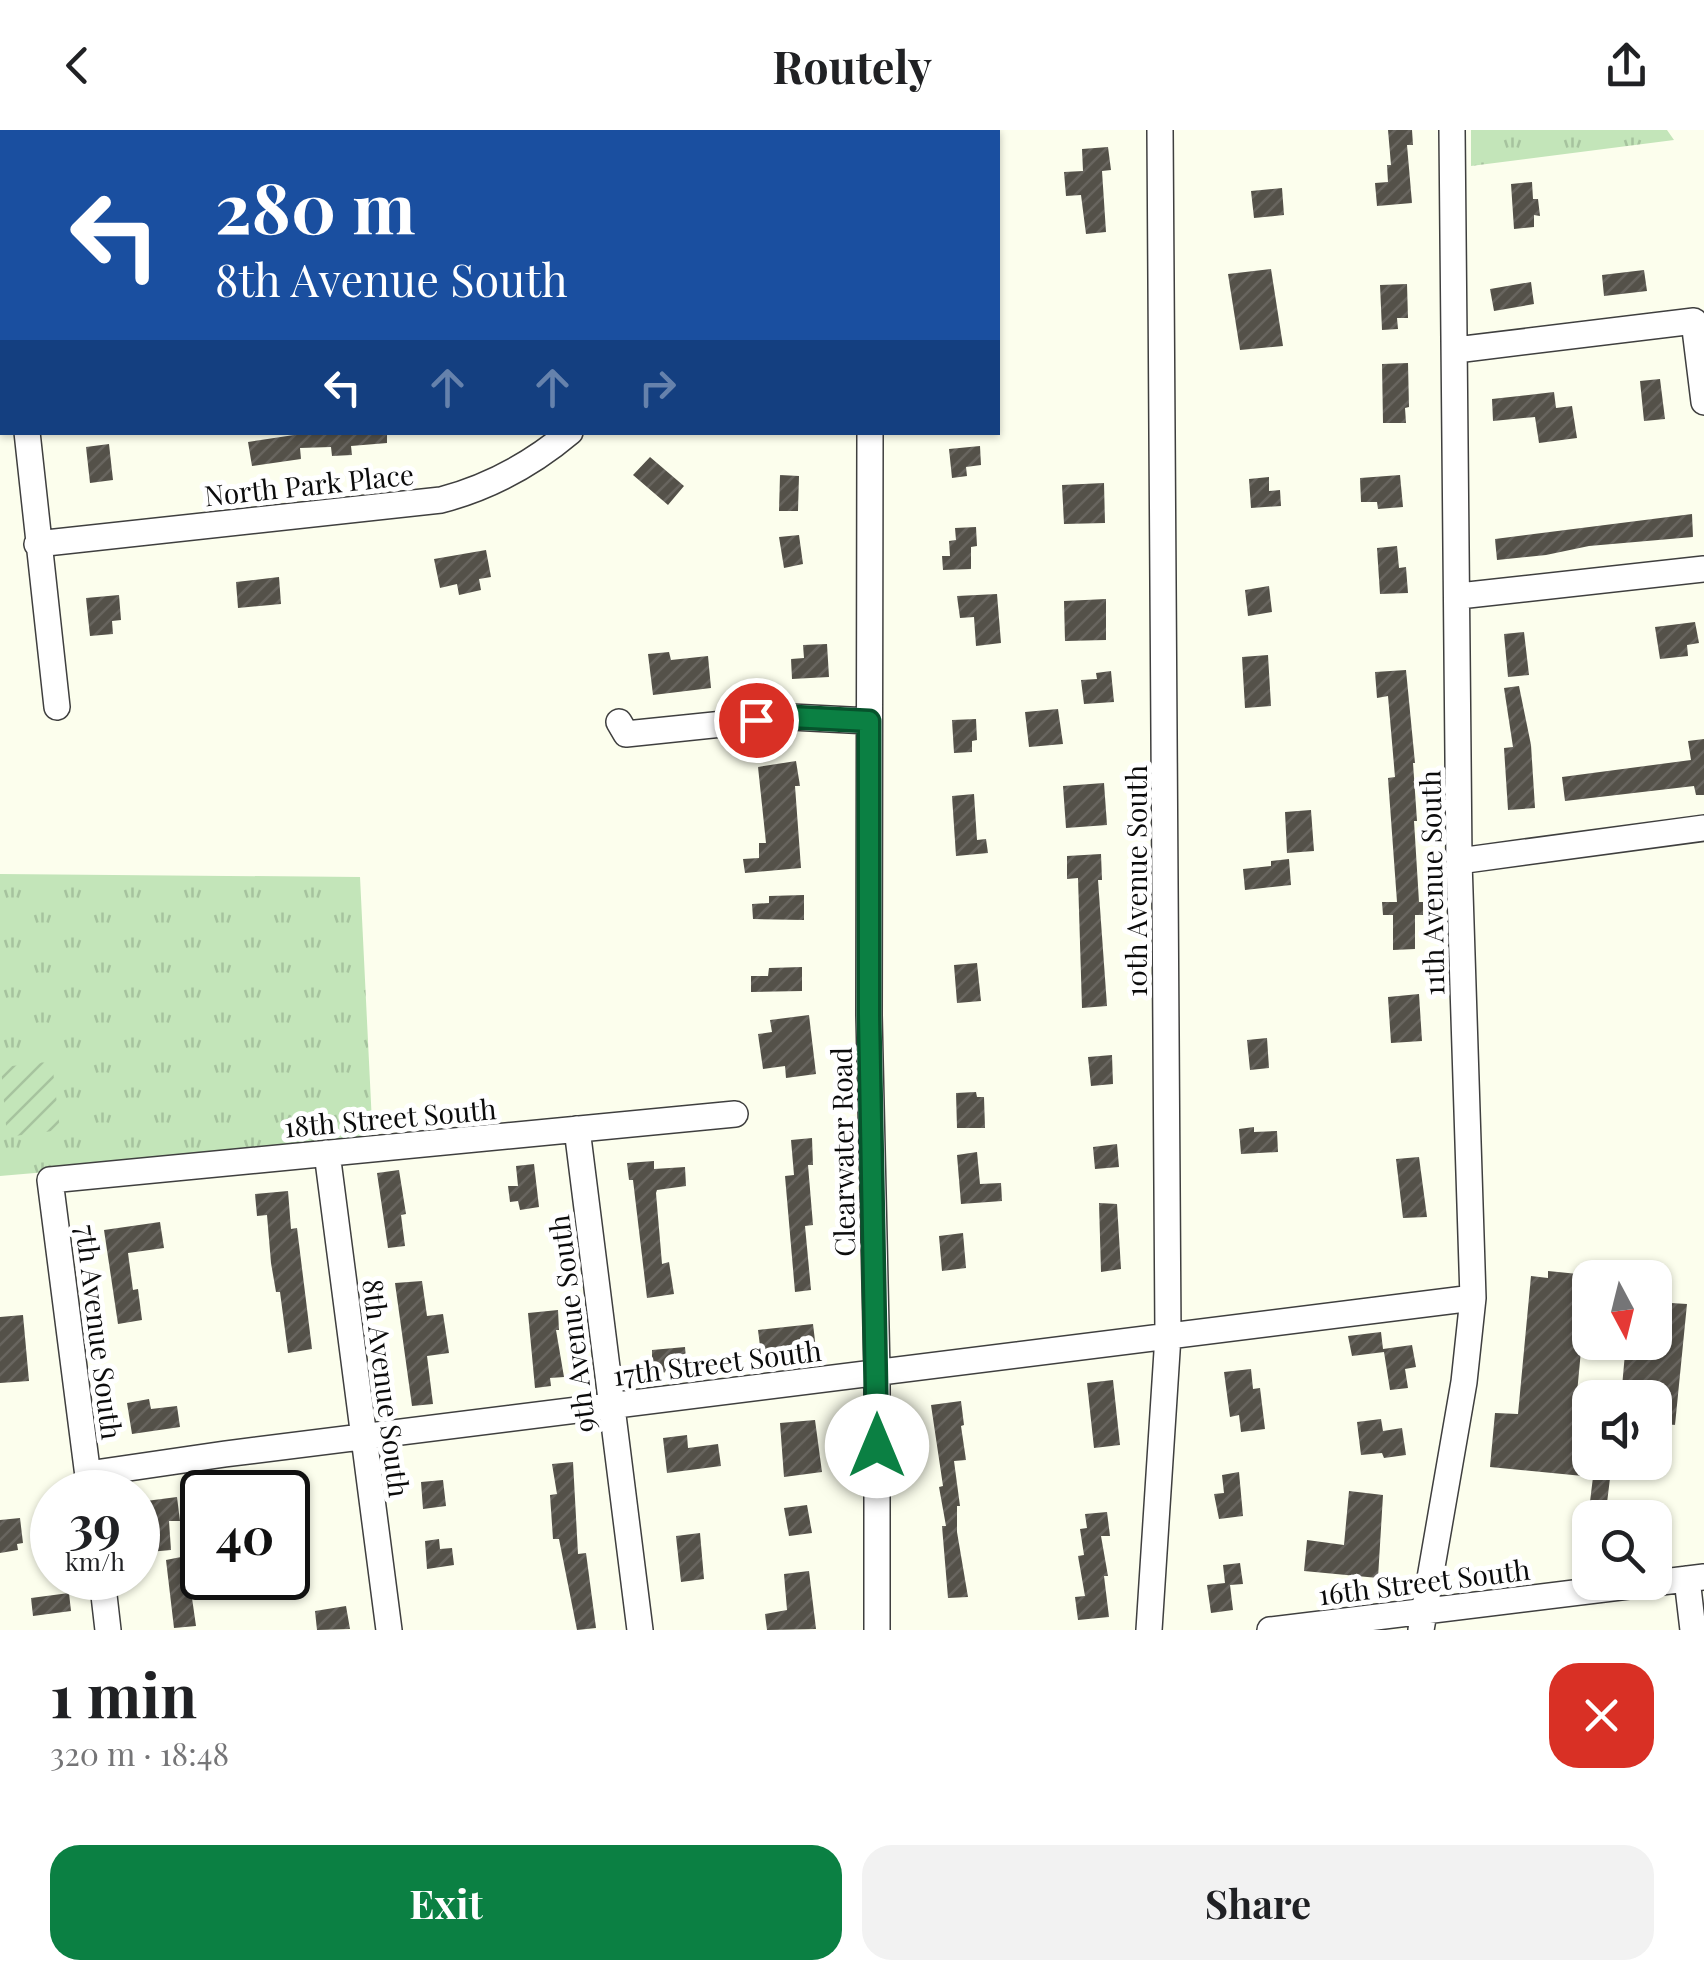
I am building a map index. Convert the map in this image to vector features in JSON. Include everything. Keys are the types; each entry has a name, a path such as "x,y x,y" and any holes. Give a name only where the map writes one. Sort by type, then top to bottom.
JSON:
{"street":[{"name":"10th Avenue South","path":"1149,1630 1168,1336 1160,130"},
{"name":"11th Avenue South","path":"1422,1621 1464,1382 1473,1298 1459,861 1452,130"},
{"path":"1456,350 1694,321 1704,402"},
{"path":"26,435 57,707"},
{"name":"North Park Place","path":"37,544 442,500 478,490 509,474 543,455 566,435"},
{"name":"Clearwater Road","path":"870,435 869,1015 877,1372 877,1630"},
{"path":"1459,596 1704,569"},
{"path":"619,722 626,734 791,717 869,721"},
{"path":"1459,861 1704,828"},
{"name":"18th Street South","path":"50,1180 736,1114"},
{"name":"9th Avenue South","path":"577,1129 640,1630"},
{"name":"8th Avenue South","path":"326,1153 390,1630"},
{"name":"7th Avenue South","path":"50,1180 87,1470"},
{"name":"17th Street South","path":"160,1472 363,1437 1473,1298"},
{"path":"1694,1630 1696,1578"},
{"name":"16th Street South","path":"1270,1630 1422,1621 1696,1578"},
{"path":"105,1600 108,1630"}],"green space":[{"path":"1471,130 1667,130 1674,140 1471,166"},
{"path":"0,874 360,877 373,1144 0,1176"},
{"path":"52,1062 60,1130 7,1137 1,1067"}],"building":[{"path":"1388,130 1412,130 1413,145 1407,145 1412,203 1377,206 1375,183 1388,182 1387,165 1391,165"},
{"path":"1108,147 1111,170 1102,171 1106,232 1086,234 1081,195 1066,196 1064,172 1083,171 1082,149"},
{"path":"1532,182 1540,216 1534,215 1534,227 1514,229 1511,184"},
{"path":"1282,188 1284,215 1254,218 1251,191"},
{"path":"1271,269 1283,346 1240,350 1228,274"},
{"path":"1644,270 1647,291 1604,296 1602,275"},
{"path":"1531,282 1534,304 1494,311 1490,289"},
{"path":"1407,284 1408,318 1397,318 1398,329 1382,330 1380,285"},
{"path":"1408,363 1406,423 1383,423 1382,364"},
{"path":"1660,379 1665,419 1644,421 1640,381"},
{"path":"1554,392 1556,408 1572,406 1577,438 1539,443 1535,417 1493,421 1492,399"},
{"path":"294,435 387,435 387,443 351,446 352,455 332,456 331,447 300,448 301,459 252,466 248,442"},
{"path":"109,444 113,480 90,483 86,447"},
{"path":"980,446 981,465 966,467 967,476 952,478 949,449"},
{"path":"650,457 684,486 668,505 633,475"},
{"path":"780,475 799,476 798,511 779,511"},
{"path":"1400,475 1403,507 1378,509 1377,502 1361,502 1360,478"},
{"path":"1269,477 1269,491 1280,490 1281,506 1251,508 1249,479"},
{"path":"1104,483 1105,523 1064,524 1062,485"},
{"path":"1692,514 1693,537 1589,546 1497,560 1495,539"},
{"path":"976,527 977,546 971,547 971,569 943,570 942,556 950,556 949,541 956,540 955,528"},
{"path":"799,535 803,564 784,568 779,537"},
{"path":"1397,546 1399,568 1406,567 1408,593 1380,594 1377,548"},
{"path":"486,550 491,577 479,579 481,590 459,595 457,584 440,588 434,559"},
{"path":"279,577 281,604 238,608 236,582"},
{"path":"1269,586 1272,612 1248,616 1245,590"},
{"path":"997,594 1001,643 976,646 974,617 960,618 957,596"},
{"path":"119,595 121,620 112,621 113,634 90,636 86,598"},
{"path":"1106,599 1106,640 1065,641 1064,601"},
{"path":"1695,622 1699,643 1687,645 1688,656 1660,659 1655,627"},
{"path":"1524,632 1529,675 1508,677 1504,634"},
{"path":"827,644 829,677 792,679 791,659 804,658 803,645"},
{"path":"669,652 671,660 708,656 711,688 653,695 648,654"},
{"path":"1268,655 1271,706 1245,708 1242,657"},
{"path":"1406,670 1415,763 1419,902 1423,902 1423,915 1415,915 1415,949 1393,950 1393,915 1383,915 1382,902 1397,902 1388,778 1395,777 1388,696 1377,698 1375,672"},
{"path":"1111,671 1114,702 1084,704 1081,680 1097,679 1096,673"},
{"path":"1519,686 1531,745 1535,808 1508,810 1504,748 1513,747 1504,688"},
{"path":"1058,709 1063,744 1029,747 1025,712"},
{"path":"976,719 977,740 972,741 972,752 954,753 952,720"},
{"path":"1704,739 1704,795 1696,795 1694,786 1565,801 1562,777 1691,760 1688,741"},
{"path":"796,761 801,868 745,873 743,859 759,858 759,843 766,843 758,767"},
{"path":"1104,783 1107,825 1066,828 1063,786"},
{"path":"974,794 977,840 986,839 988,853 956,856 952,796"},
{"path":"1311,810 1314,851 1287,853 1285,812"},
{"path":"1101,854 1102,880 1098,880 1107,1006 1082,1008 1078,878 1067,879 1067,856"},
{"path":"1289,859 1291,885 1245,890 1243,869 1271,866 1271,861"},
{"path":"804,895 804,920 753,919 752,904 769,903 769,896"},
{"path":"977,963 981,1001 957,1003 954,965"},
{"path":"802,967 802,991 751,992 751,976 768,976 769,968"},
{"path":"1419,994 1422,1041 1391,1043 1388,997"},
{"path":"809,1015 816,1074 786,1078 785,1066 763,1069 758,1034 772,1032 770,1020"},
{"path":"1267,1038 1269,1068 1250,1070 1247,1040"},
{"path":"1112,1055 1113,1084 1091,1086 1088,1057"},
{"path":"976,1092 977,1097 984,1097 985,1128 957,1128 956,1093"},
{"path":"1254,1127 1254,1132 1277,1131 1278,1152 1241,1154 1239,1129"},
{"path":"812,1138 813,1165 808,1165 813,1225 805,1226 811,1290 795,1292 785,1176 794,1175 791,1140"},
{"path":"1117,1144 1119,1167 1095,1169 1093,1147"},
{"path":"977,1152 980,1184 1001,1183 1002,1201 961,1204 957,1155"},
{"path":"1419,1157 1427,1217 1403,1218 1396,1159"},
{"path":"654,1161 654,1169 685,1167 686,1186 657,1190 662,1264 669,1262 674,1294 647,1298 633,1180 629,1180 627,1163"},
{"path":"534,1164 539,1207 520,1210 518,1201 510,1202 508,1186 518,1186 516,1166"},
{"path":"399,1170 406,1214 401,1215 405,1246 388,1248 377,1173"},
{"path":"288,1191 291,1229 297,1228 312,1349 288,1353 280,1292 276,1292 271,1263 267,1215 257,1216 255,1194"},
{"path":"1099,1203 1117,1204 1121,1269 1101,1272"},
{"path":"160,1222 164,1248 128,1253 142,1320 118,1324 104,1230"},
{"path":"963,1233 966,1268 942,1271 939,1236"},
{"path":"1548,1271 1572,1273 1572,1360 1580,1360 1578,1380 1572,1380 1572,1475 1490,1467 1495,1413 1518,1414 1531,1276 1548,1278"},
{"path":"422,1281 427,1316 443,1314 449,1353 427,1356 433,1404 412,1406 395,1283"},
{"path":"1672,1303 1687,1304 1675,1425 1672,1380 1623,1380 1624,1360 1672,1360"},
{"path":"558,1310 556,1330 564,1377 550,1378 551,1386 535,1388 528,1313"},
{"path":"23,1315 29,1381 0,1383 0,1317"},
{"path":"813,1324 816,1349 761,1354 758,1330"},
{"path":"1381,1332 1383,1349 1412,1345 1416,1367 1405,1369 1408,1388 1390,1390 1384,1352 1352,1356 1348,1336"},
{"path":"685,1347 687,1370 649,1374 647,1361 652,1360 652,1350"},
{"path":"1251,1369 1253,1389 1260,1388 1265,1429 1241,1432 1239,1415 1230,1417 1224,1372"},
{"path":"1113,1380 1120,1445 1094,1448 1087,1383"},
{"path":"149,1399 151,1409 177,1406 180,1427 132,1434 127,1403"},
{"path":"961,1401 966,1460 954,1461 960,1506 957,1532 968,1597 948,1598 942,1526 946,1526 939,1487 943,1486 931,1405"},
{"path":"1381,1419 1383,1431 1402,1428 1406,1455 1361,1455 1357,1422"},
{"path":"815,1420 822,1472 784,1477 780,1423"},
{"path":"687,1435 688,1448 718,1444 721,1466 667,1473 663,1438"},
{"path":"573,1462 578,1554 586,1553 596,1628 577,1630 559,1539 553,1539 550,1495 557,1494 552,1464"},
{"path":"1239,1472 1243,1516 1219,1519 1214,1494 1224,1493 1222,1475"},
{"path":"443,1480 446,1506 423,1509 421,1482"},
{"path":"1593,1480 1610,1480 1607,1500 1590,1500"},
{"path":"1349,1491 1383,1495 1378,1578 1304,1571 1307,1540 1344,1545"},
{"path":"177,1497 180,1521 169,1521 171,1550 160,1551 160,1499"},
{"path":"807,1505 812,1533 789,1536 784,1508"},
{"path":"1107,1512 1110,1536 1101,1536 1108,1576 1104,1576 1109,1617 1078,1620 1075,1597 1085,1596 1078,1556 1084,1555 1080,1529 1087,1528 1085,1514"},
{"path":"20,1518 23,1543 17,1544 18,1550 0,1553 0,1520"},
{"path":"700,1533 704,1579 681,1582 676,1536"},
{"path":"439,1539 440,1549 452,1548 454,1565 427,1569 425,1541"},
{"path":"180,1557 180,1600 192,1600 196,1626 174,1628 166,1560"},
{"path":"1240,1563 1243,1584 1230,1585 1233,1610 1211,1613 1207,1585 1225,1583 1223,1565"},
{"path":"809,1571 816,1629 767,1630 765,1614 787,1610 784,1574"},
{"path":"31,1600 70,1600 71,1611 33,1616"},
{"path":"346,1606 350,1629 317,1630 315,1611"}],"route":[{"path":"756,720 791,717 869,721 869,1015 877,1446"}]}
